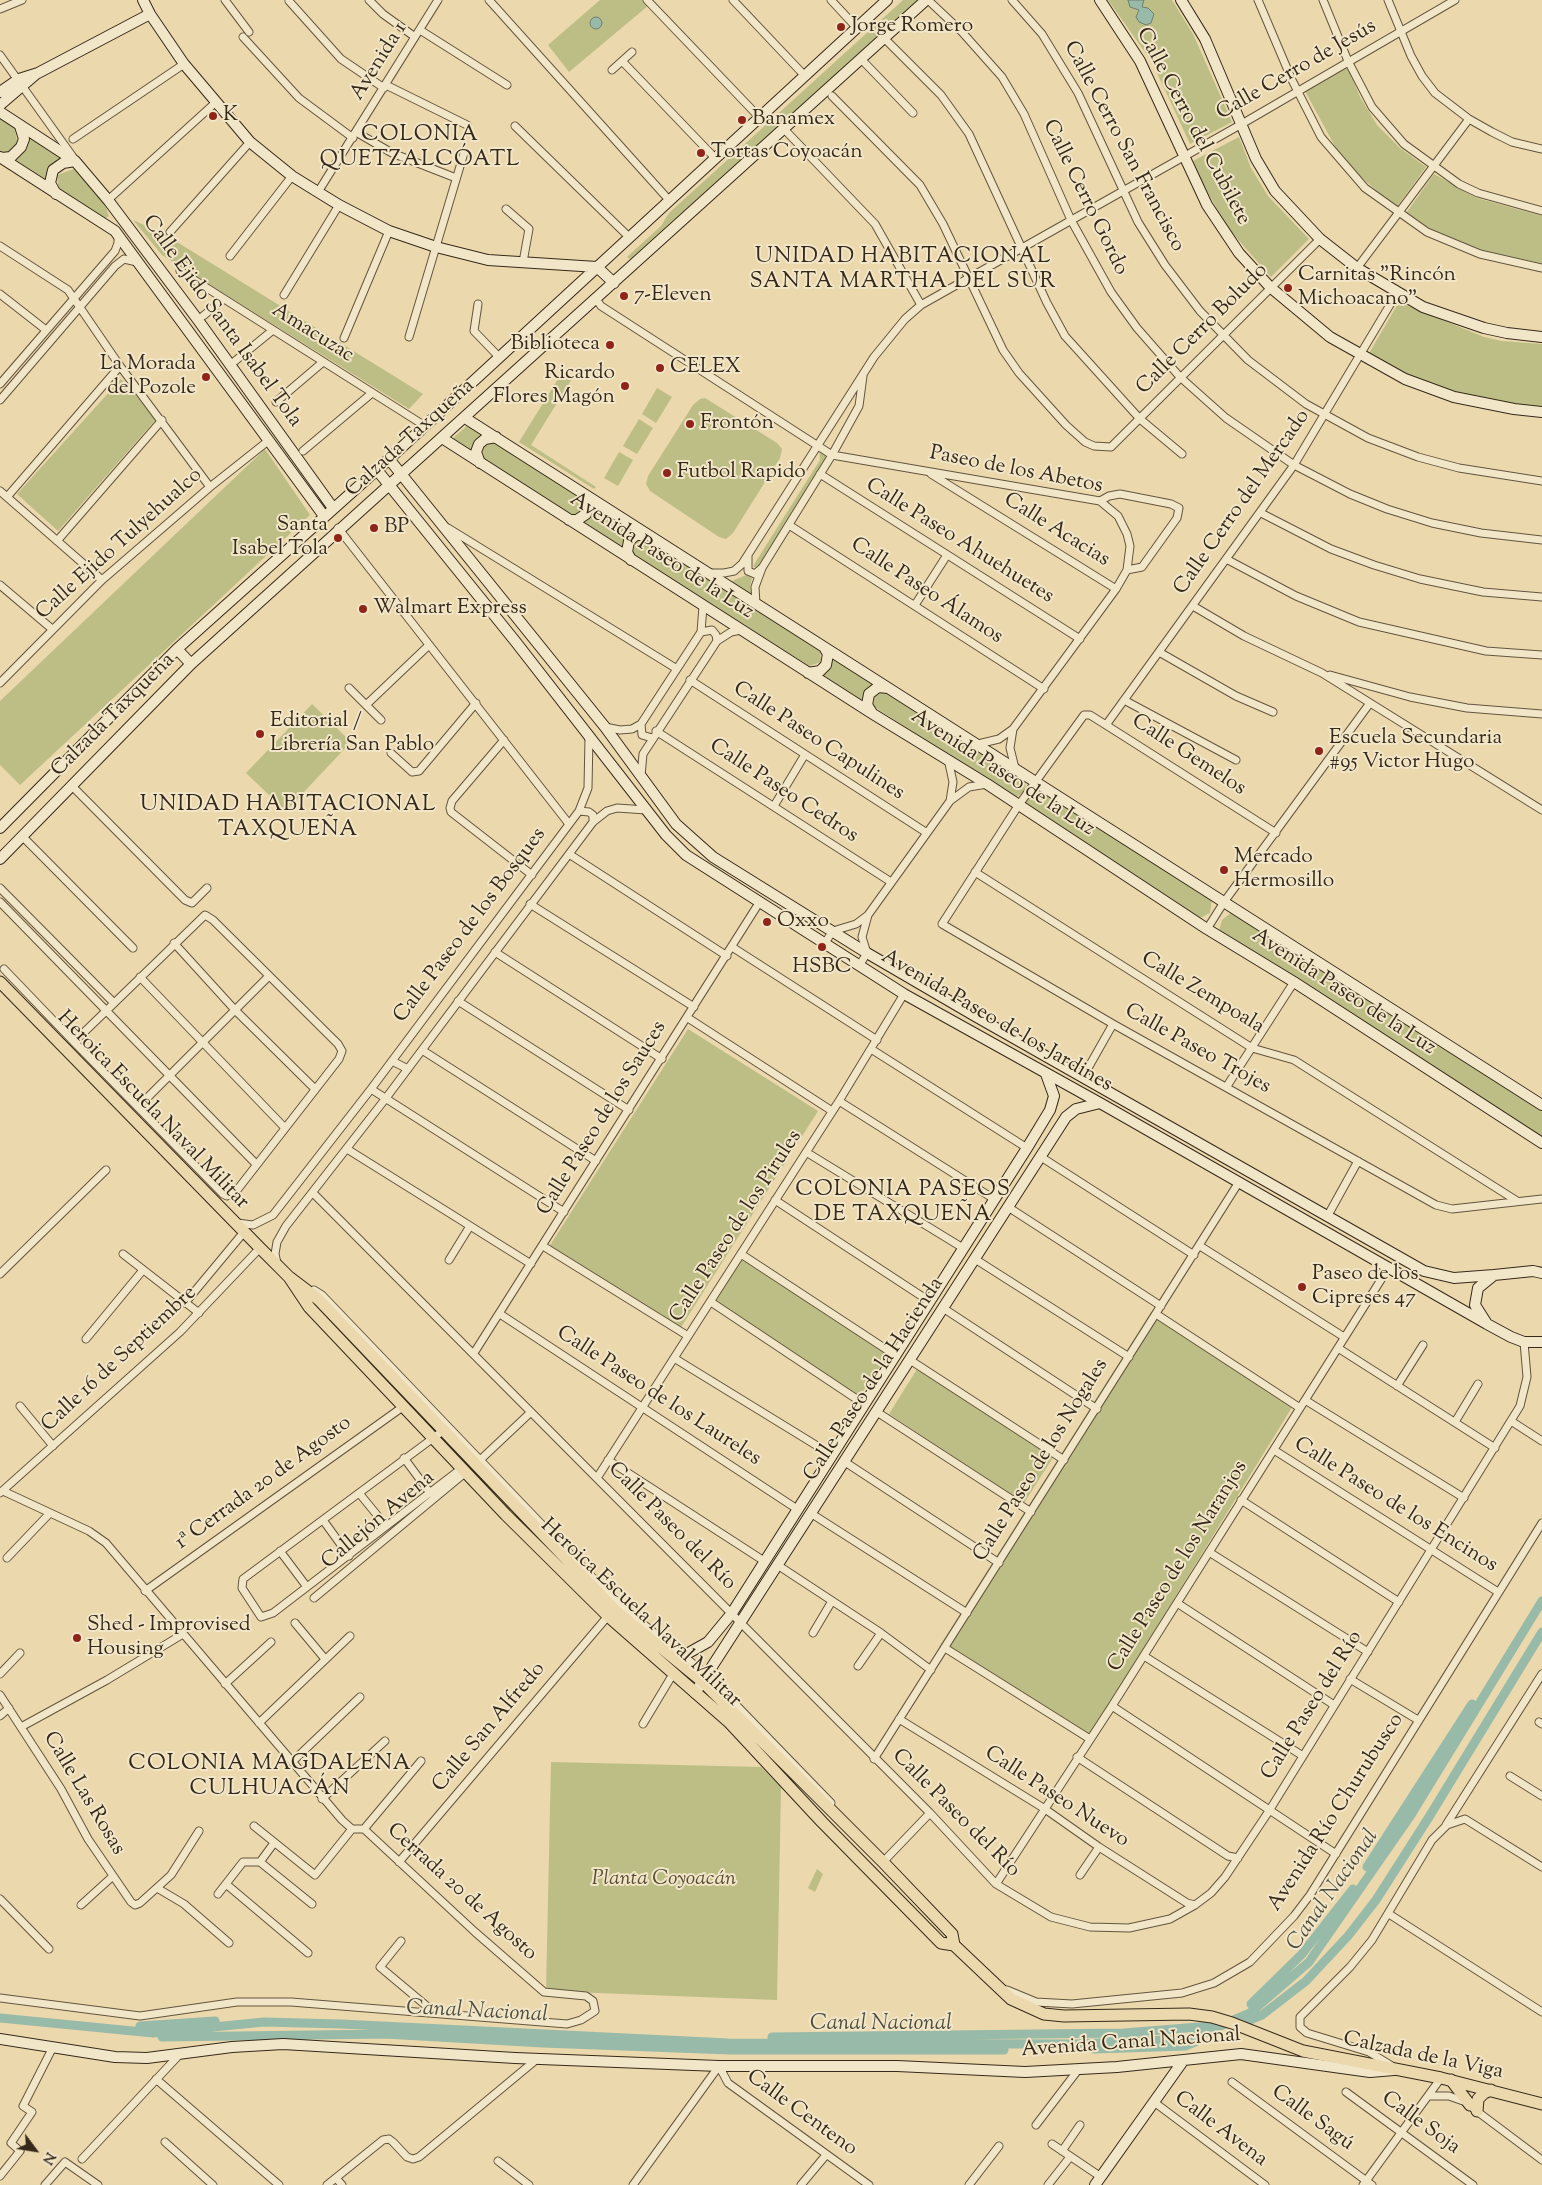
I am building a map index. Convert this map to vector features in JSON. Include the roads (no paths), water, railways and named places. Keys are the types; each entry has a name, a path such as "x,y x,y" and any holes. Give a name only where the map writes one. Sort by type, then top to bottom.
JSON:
{"main road":[{"name":"Heroica Escuela Naval Militar","path":"0,982 234,1222 290,1277 318,1299 444,1430 478,1462 615,1610 704,1678 884,1860 952,1934 954,1945"},
{"name":"Heroica Escuela Naval Militar","path":"290,1277 309,1307 432,1438 608,1616 729,1722 822,1822 942,1943 954,1945 1010,1999 1044,2014 1064,2016 1188,2014 1223,2020 1296,2048"},
{"name":"Calzada de la Viga","path":"1296,2048 1322,2056 1446,2079 1542,2104"},
{"path":"1446,2079 1473,2108 1478,2099 1484,2093 1491,2090"}],"street":[{"path":"0,9 22,0"},
{"path":"144,0 150,14 184,64 215,103 250,142 292,176 339,205 389,231 436,247 488,260 597,267 614,283"},
{"path":"225,0 246,35 299,98 355,135 392,153 456,178"},
{"path":"370,0 383,14 415,37"},
{"name":"Avenida 1","path":"318,192 438,0"},
{"path":"489,0 669,200"},
{"path":"647,0 759,117"},
{"path":"733,0 804,75"},
{"path":"831,0 856,27"},
{"name":"Calzada Taxqueña","path":"0,828 177,649 377,470 887,0"},
{"name":"Calzada Taxqueña","path":"0,859 191,664 338,528 402,475 927,0"},
{"name":"Calle Cerro Gordo","path":"927,0 962,32 1002,77 1024,114 1071,220 1110,292 1137,328 1180,377 1226,418 1294,465 1350,494 1432,523 1482,533 1542,540"},
{"name":"Calle Cerro San Francisco","path":"1012,0 1042,34 1059,60 1093,120 1138,222 1165,265 1221,335 1276,382 1325,415 1368,438 1418,458 1460,468 1542,481"},
{"name":"Calle Cerro del Cubilete","path":"1100,0 1140,61 1206,204 1239,253 1270,287 1330,337 1405,379 1454,397 1514,409 1542,412"},
{"path":"1181,0 1205,39 1256,159 1275,191 1320,239 1357,268 1423,307 1462,321 1507,333 1542,337"},
{"path":"1258,0 1321,137 1341,162 1366,188 1399,214 1427,232 1480,254 1542,268"},
{"path":"1323,0 1348,62 1372,107 1385,126 1433,167 1459,184 1478,194 1542,211"},
{"path":"1388,0 1400,31 1422,76 1435,93 1468,119 1512,142 1542,149"},
{"name":"Calle Cerro de Jesús","path":"709,573 734,571 748,556 887,339 922,304 1240,125 1454,0"},
{"path":"289,1 341,59 385,87 467,125"},
{"path":"0,105 22,83 38,72 150,14"},
{"path":"420,30 506,86"},
{"path":"884,38 941,95 968,134 1021,248 1065,336 1140,419 1182,454"},
{"path":"612,70 632,52"},
{"path":"0,56 22,83 75,161 62,163 53,170 50,184 57,195"},
{"path":"861,59 913,113"},
{"path":"622,62 715,158"},
{"path":"73,139 184,64"},
{"path":"0,92 22,83"},
{"path":"832,96 920,185 943,224 969,278"},
{"path":"108,200 215,103"},
{"name":"Calle Ejido Santa Isabel Tola","path":"0,112 75,161 108,200 333,508"},
{"path":"1357,268 1468,119"},
{"path":"1,158 11,157 21,147 24,139 20,126"},
{"path":"515,126 629,237"},
{"path":"784,129 875,224 922,304"},
{"path":"170,232 250,142"},
{"path":"409,337 464,153"},
{"name":"Calle Ejido Santa Isabel Tola","path":"1,158 110,227 118,234 324,516"},
{"path":"230,256 292,176"},
{"path":"284,295 339,205"},
{"path":"506,209 529,229 523,262"},
{"path":"344,338 389,231"},
{"path":"0,383 115,251 118,243 118,234"},
{"name":"Calle Cerro Boludo","path":"969,278 1003,350 1019,373 1085,442 1094,446 1111,447 1221,335 1320,239"},
{"path":"0,246 68,290 81,306 120,366 210,486"},
{"path":"0,400 124,259 140,264"},
{"name":"Amacuzac","path":"180,271 425,426"},
{"name":"Calle Cerro del Mercado","path":"1106,725 1228,560 1294,465 1397,293"},
{"path":"0,294 46,330"},
{"path":"596,298 601,306 818,444 832,455"},
{"path":"203,316 224,299"},
{"path":"478,304 474,331 499,358"},
{"path":"235,361 273,330"},
{"path":"276,402 323,362"},
{"path":"7,498 120,366"},
{"name":"Calle Cerro de Jesús","path":"756,604 755,587 762,568 832,455 859,406 864,374"},
{"path":"303,450 372,393"},
{"name":"Avenida Paseo de la Luz","path":"465,418 1542,1105"},
{"path":"57,541 162,420"},
{"path":"480,463 476,452 479,444 488,437 496,437"},
{"name":"Avenida Paseo de la Luz","path":"442,438 808,673 948,759 1207,929 1294,982 1542,1143"},
{"name":"Calle Ejido Tulyehualco","path":"1,679 102,580 210,486 268,441"},
{"name":"Paseo de los Abetos","path":"832,455 1100,501 1118,516 1128,534 1130,546 1127,570 1116,589 1013,729 999,739 978,744"},
{"name":"Avenida Paseo de los Jardines","path":"389,459 604,727 676,824 695,843 713,857 867,953 974,1016 1327,1217 1431,1273 1454,1278 1533,1271 1542,1273"},
{"name":"Avenida Paseo de los Jardines","path":"377,470 515,641 646,810 686,855 904,994 1240,1182 1487,1324 1524,1342"},
{"name":"Calle Acacias","path":"927,472 1116,589"},
{"name":"Calle Paseo Ahuehuetes","path":"820,474 1080,639"},
{"path":"0,491 102,580"},
{"path":"1100,501 1109,496 1120,494 1171,504 1179,508 1177,518 1142,567 1127,570"},
{"path":"569,520 577,520 586,514 589,503 587,496"},
{"path":"421,523 433,513"},
{"path":"1261,513 1331,549 1374,566 1420,579 1483,592 1542,598"},
{"path":"442,524 677,669"},
{"name":"Calle Paseo Álamos","path":"789,525 1044,689"},
{"path":"338,528 428,646 476,703 569,824"},
{"path":"631,560 627,548 630,541 640,534 648,535"},
{"path":"914,605 947,554"},
{"path":"748,556 748,571 755,574 762,568"},
{"path":"1228,560 1296,596 1359,622 1486,651 1542,655"},
{"path":"0,585 52,629"},
{"path":"702,632 703,606"},
{"path":"1193,606 1244,636 1322,673 1542,810"},
{"path":"604,727 620,730 632,729 641,724 702,632 706,629 712,630 716,635 716,641"},
{"path":"640,777 642,754 716,641 731,632 741,630"},
{"path":"515,641 527,632"},
{"path":"366,705 428,646"},
{"path":"808,673 820,671 826,665 828,658 824,647"},
{"path":"177,649 191,664"},
{"path":"1159,652 1236,696 1272,712"},
{"path":"533,666 546,656"},
{"path":"1322,673 1429,701 1467,708 1542,714"},
{"name":"Calle Paseo Capulines","path":"690,680 804,756 927,833"},
{"path":"873,714 867,705 869,694 878,687 889,688"},
{"path":"349,688 381,720"},
{"path":"1124,700 1236,760"},
{"path":"391,753 412,772 418,771 476,703"},
{"path":"1207,929 1224,902 1370,703"},
{"name":"Calle Gemelos","path":"1036,781 1081,718 1090,715 1276,833"},
{"path":"641,724 642,735 654,735"},
{"path":"1013,729 1010,748 1015,768"},
{"name":"Calle Paseo Cedros","path":"654,735 774,806 891,882"},
{"name":"Calle Paseo de los Bosques","path":"234,1222 253,1225 272,1215 372,1089 579,812 588,788 589,737"},
{"path":"504,740 452,801 450,808 451,812 532,875"},
{"path":"774,806 804,756"},
{"path":"948,759 952,776 950,801"},
{"path":"975,872 1036,781"},
{"path":"824,944 833,931 856,924 868,915 950,801 969,787 987,784"},
{"path":"71,785 185,900 192,903 207,888"},
{"name":"Calle Paseo de los Bosques","path":"278,1264 276,1254 277,1242 286,1226 347,1150 593,822 607,811 617,808 646,810"},
{"path":"579,812 589,812 593,815 593,822"},
{"path":"22,836 134,948"},
{"path":"568,854 727,956"},
{"name":"Calle Paseo Trojes","path":"975,872 942,924 1113,1024 1436,1205 1452,1209 1517,1201"},
{"name":"Calle Zempoala","path":"975,872 1252,1048 1294,1060 1517,1201"},
{"path":"0,888 113,1002"},
{"path":"0,902 256,1164"},
{"name":"Calle Paseo de los Sauces","path":"474,1353 688,1018 759,903"},
{"path":"530,904 694,1007"},
{"path":"4,969 74,1042 223,1194 228,1196 234,1194 339,1059 342,1051 338,1044 270,976 213,920 205,915 113,1002 74,1042"},
{"path":"859,966 867,953 862,937 868,915"},
{"path":"174,943 235,1010 316,1089"},
{"path":"732,947 877,1040"},
{"path":"495,952 662,1059"},
{"path":"138,1107 270,976"},
{"path":"140,977 285,1128"},
{"path":"1226,1086 1294,982"},
{"name":"Calle Paseo de los Pirules","path":"597,1478 839,1101 904,994"},
{"path":"458,1001 629,1110"},
{"path":"966,1029 974,1016"},
{"path":"688,1018 832,1111"},
{"path":"1083,1077 1113,1024"},
{"path":"992,1044 1000,1031"},
{"path":"871,1049 1027,1148"},
{"path":"422,1050 596,1161"},
{"path":"392,1061 408,1069"},
{"path":"1046,1074 1054,1096 1050,1110"},
{"path":"372,1089 564,1212"},
{"path":"839,1101 994,1199"},
{"path":"1050,1110 1059,1106 1063,1109 1066,1117 1076,1109 1100,1103"},
{"name":"Calle Paseo de la Hacienda","path":"680,1658 708,1642 732,1613 1050,1110"},
{"name":"Calle Paseo de la Hacienda","path":"696,1693 1066,1117"},
{"path":"1147,1130 1154,1118"},
{"path":"1175,1146 1182,1135"},
{"path":"347,1150 531,1264"},
{"path":"806,1152 963,1248"},
{"path":"1041,1157 1194,1255"},
{"path":"1327,1217 1358,1161"},
{"path":"0,1274 106,1170"},
{"name":"Calle Paseo de los Nogales","path":"874,1759 1240,1182"},
{"name":"Calle Paseo del Río","path":"313,1193 742,1623 874,1759 930,1813 996,1884 1051,1917 1090,1927 1129,1928 1150,1925 1170,1919 1195,1905 1211,1893 1238,1858 1511,1421 1525,1391 1527,1377 1524,1342"},
{"path":"1517,1201 1542,1199"},
{"path":"775,1200 929,1302"},
{"path":"1008,1207 1161,1306"},
{"path":"987,1210 1000,1219"},
{"path":"448,1260 470,1226"},
{"path":"185,1303 244,1232"},
{"path":"543,1246 688,1336"},
{"path":"1200,1246 1344,1337"},
{"name":"Calle 16 de Septiembre","path":"2,1492 199,1313 260,1248"},
{"path":"123,1254 199,1313"},
{"path":"741,1254 895,1355"},
{"path":"975,1259 1129,1357"},
{"name":"Heroica Escuela Naval Militar","path":"278,1264 322,1295 478,1462"},
{"name":"Calle Paseo de los Naranjos","path":"996,1884 1144,1656 1389,1267"},
{"path":"86,1339 144,1270"},
{"path":"1487,1324 1477,1311 1476,1296 1483,1283 1494,1275"},
{"path":"711,1302 864,1404"},
{"path":"943,1308 1097,1408"},
{"name":"Calle Paseo de los Laureles","path":"500,1314 797,1509"},
{"path":"1156,1314 1300,1408"},
{"path":"1524,1342 1542,1342"},
{"path":"1397,1386 1422,1345"},
{"path":"1338,1348 1495,1448"},
{"path":"674,1358 832,1455"},
{"path":"910,1360 1064,1460"},
{"path":"1455,1422 1478,1384"},
{"path":"1305,1400 1464,1498"},
{"path":"20,1406 53,1446"},
{"name":"1ª Cerrada 20 de Agosto","path":"145,1591 404,1406"},
{"path":"444,1430 404,1458 241,1582 242,1588 261,1616 274,1613 430,1493 478,1462 532,1412"},
{"path":"877,1412 1031,1512"},
{"path":"1511,1421 1542,1441"},
{"name":"Calle Paseo de los Encinos","path":"1274,1450 1498,1592"},
{"path":"404,1458 430,1493"},
{"path":"608,1460 764,1561"},
{"path":"845,1462 999,1563"},
{"name":"Callejón Avena","path":"314,1598 465,1471"},
{"name":"Cerrada 20 de Agosto","path":"2,1492 90,1531 106,1543 322,1799 352,1829 364,1829 544,1992 586,1996 593,2001 595,2011 581,2020 567,2024 435,2013"},
{"path":"808,1492 821,1500"},
{"path":"359,1493 386,1526"},
{"path":"1242,1500 1399,1602"},
{"path":"7,1558 50,1513"},
{"path":"812,1514 967,1613"},
{"path":"323,1520 349,1556"},
{"path":"790,1522 802,1530"},
{"name":"Avenida Río Churubusco","path":"992,1982 1020,1997 1036,2002 1072,2004 1182,1993 1214,1983 1250,1962 1276,1936 1310,1895 1542,1523"},
{"path":"280,1551 307,1587"},
{"path":"1209,1552 1368,1652"},
{"path":"779,1566 881,1633 931,1670"},
{"path":"813,1633 832,1601"},
{"path":"1177,1603 1334,1705"},
{"name":"Calle San Alfredo","path":"400,1862 608,1616"},
{"path":"295,1623 325,1659"},
{"path":"858,1666 881,1633"},
{"path":"21,1727 107,1680 183,1634"},
{"path":"259,1723 350,1636"},
{"path":"225,1684 271,1642"},
{"path":"945,1648 1090,1739"},
{"path":"0,1674 20,1653"},
{"path":"1144,1656 1303,1756"},
{"path":"643,1724 673,1674"},
{"path":"1397,2069 1368,2052 1314,2036 1302,2030 1299,2022 1302,2015 1350,1967 1389,1914 1432,1840 1445,1827 1542,1674"},
{"path":"1350,1678 1418,1720"},
{"name":"Calle Las Rosas","path":"0,1695 61,1789 88,1839 132,1902 135,1905 140,1903 156,1888"},
{"path":"292,1762 360,1696"},
{"path":"1112,1706 1336,1854"},
{"path":"0,1716 9,1708"},
{"name":"Calle Paseo Nuevo","path":"899,1719 1045,1809 1099,1847 1187,1903 1195,1905"},
{"path":"322,1799 385,1741"},
{"path":"1077,1758 1228,1856 1238,1858"},
{"path":"364,1829 422,1761"},
{"path":"1510,1776 1542,1796"},
{"path":"884,1860 930,1813"},
{"path":"1445,1827 1459,1819 1466,1819 1542,1867"},
{"path":"254,1826 310,1872 317,1874 352,1829"},
{"path":"199,1830 171,1875 156,1888 184,1904 229,1942"},
{"path":"260,1862 274,1843"},
{"path":"1080,1875 1099,1847"},
{"path":"218,1894 243,1862 260,1862 312,1904"},
{"path":"81,1905 113,1876"},
{"path":"226,1884 308,1953"},
{"path":"0,1899 49,1949"},
{"path":"1389,1914 1542,2012"},
{"path":"401,1941 380,1967 435,2013"},
{"path":"0,1998 140,2016 237,2002 280,2002 435,2013"},
{"name":"Avenida Canal Nacional","path":"0,2039 115,2056 147,2058 232,2047 283,2044 537,2059 719,2066 897,2066 1025,2072 1078,2070 1241,2054 1370,2072 1397,2069"},
{"path":"0,2176 20,2151 12,2143 32,2112 23,2106 53,2047"},
{"path":"82,2159 180,2054"},
{"path":"327,2185 383,2140 389,2139 407,2157 413,2159 419,2157 537,2059"},
{"path":"1052,2144 1098,2181 1183,2061"},
{"path":"633,2185 719,2066"},
{"name":"Calle Centeno","path":"719,2066 728,2083 868,2185"},
{"path":"1036,2125 1078,2070"},
{"path":"156,2079 279,2185"},
{"path":"1367,2184 1401,2132 1428,2096 1446,2079"},
{"name":"Calle Sagú","path":"1232,2082 1367,2184"},
{"name":"Calle Soja","path":"1346,2092 1473,2185"},
{"path":"1428,2096 1449,2096 1473,2108 1542,2160"},
{"name":"Calle Avena","path":"1154,2102 1265,2185"},
{"path":"1062,2151 1080,2125"},
{"path":"165,2142 213,2185"},
{"path":"969,2185 999,2146"},
{"path":"801,2185 826,2155"},
{"path":"1048,2185 1070,2157"},
{"path":"498,2161 529,2185"},
{"path":"45,2185 65,2162 98,2185"},
{"path":"336,2178 342,2185"}],"waterway":[{"name":"Canal Nacional","path":"0,2018 153,2033 264,2022 728,2043 1075,2044 1190,2039 1250,2013 1309,1962 1411,1815 1542,1601"},
{"name":"Canal Nacional","path":"1235,2026 1262,2015 1306,1981 1348,1936 1376,1900 1429,1817 1542,1632"},
{"name":"Canal Nacional","path":"1367,1867 1472,1704"},
{"name":"Canal Nacional","path":"1251,2004 1302,1954 1353,1889"},
{"name":"Canal Nacional","path":"140,2026 215,2021"},
{"name":"Canal Nacional","path":"772,2037 1124,2033 1211,2026 1216,2023"},
{"name":"Canal Nacional","path":"162,2037 385,2034 543,2043 730,2050 1004,2050"},
{"name":"Canal Nacional","path":"1094,2049 1185,2046 1195,2042"}],"place":[{"name":"Jorge Romero","path":"841,27"},
{"name":"K","path":"213,116"},
{"name":"Banamex","path":"742,120"},
{"name":"Tortas Coyoacán","path":"701,153"},
{"name":"Carnitas \"Rincón Michoacano\"","path":"1288,288"},
{"name":"7-Eleven","path":"624,296"},
{"name":"Biblioteca","path":"610,345"},
{"name":"CELEX","path":"660,368"},
{"name":"La Morada del Pozole","path":"206,377"},
{"name":"Ricardo Flores Magón","path":"625,386"},
{"name":"Frontón","path":"690,424"},
{"name":"Futbol Rapido","path":"667,473"},
{"name":"BP","path":"374,528"},
{"name":"Santa Isabel Tola","path":"338,538"},
{"name":"Walmart Express","path":"363,609"},
{"name":"Editorial / Librería San Pablo","path":"260,734"},
{"name":"Escuela Secundaria #95 Victor Hugo","path":"1319,751"},
{"name":"Mercado Hermosillo","path":"1224,870"},
{"name":"Oxxo","path":"767,922"},
{"name":"HSBC","path":"822,947"},
{"name":"Paseo de los Cipreses 47","path":"1302,1287"},
{"name":"Shed - Improvised Housing","path":"77,1638"}],"district":[{"name":"COLONIA QUETZALCÓATL","path":"420,148"},
{"name":"UNIDAD HABITACIONAL SANTA MARTHA DEL SUR","path":"903,270"},
{"name":"UNIDAD HABITACIONAL TAXQUEÑA","path":"288,818"},
{"name":"COLONIA PASEOS DE TAXQUEÑA","path":"903,1204"},
{"name":"COLONIA MAGDALENA CULHUACÁN","path":"270,1778"}],"park label":[{"name":"Planta Coyoacán","path":"664,1880"}]}
